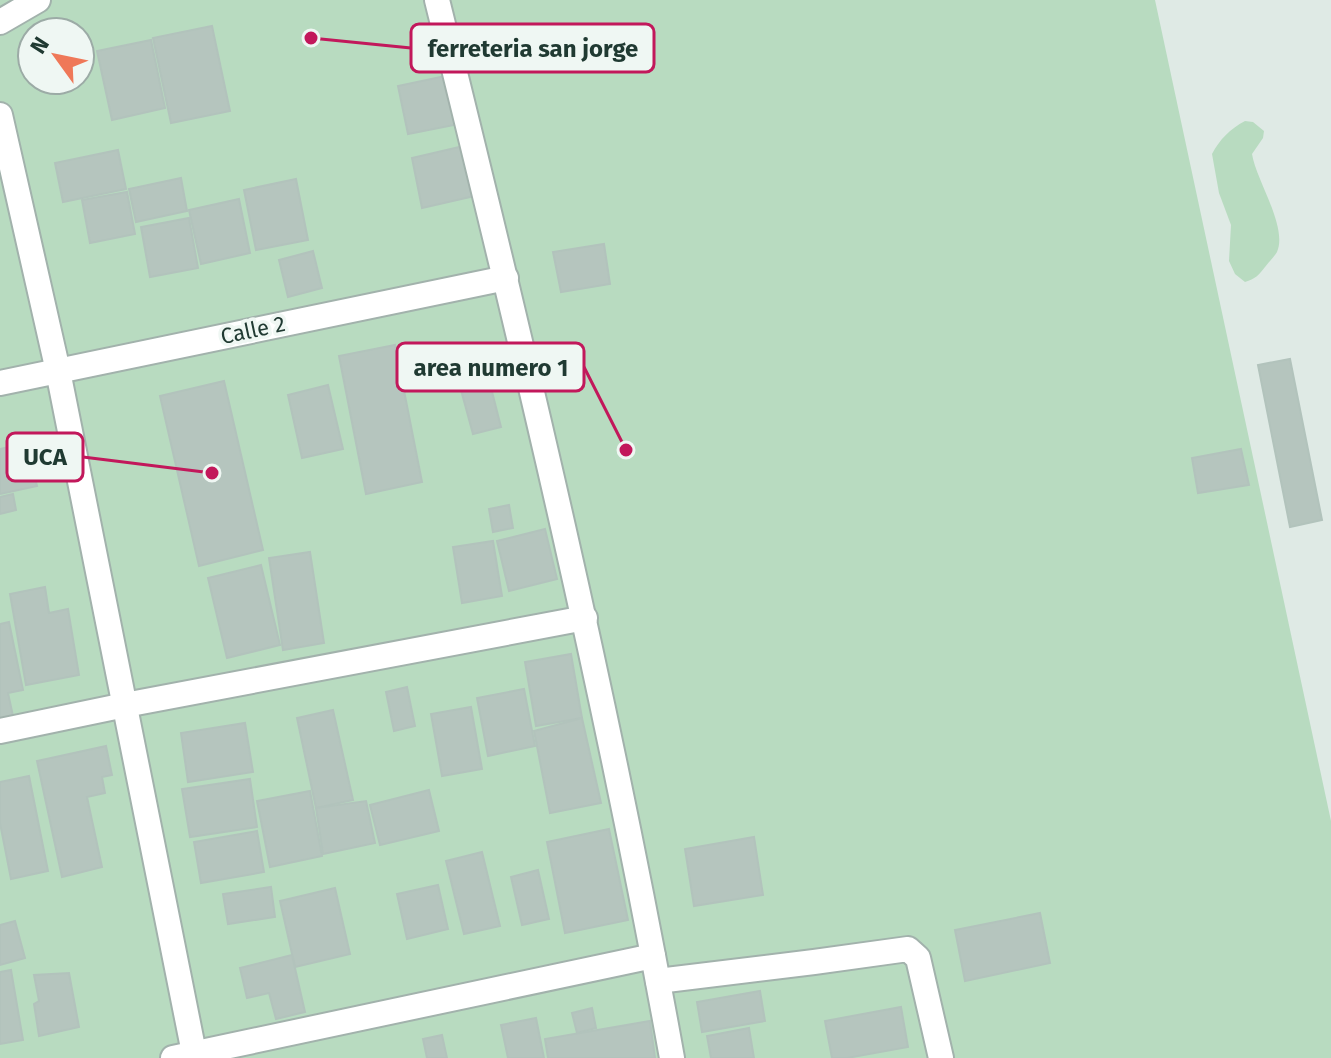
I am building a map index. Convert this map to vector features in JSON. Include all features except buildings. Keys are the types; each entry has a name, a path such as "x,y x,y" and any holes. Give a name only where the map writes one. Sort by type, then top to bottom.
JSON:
{"street":[{"path":"0,22 38,0"},
{"path":"437,0 585,618 672,1058"},
{"path":"0,115 58,371 125,705 188,1056 653,956"},
{"name":"Calle 2","path":"0,383 506,278"},
{"path":"0,731 585,618"},
{"path":"658,981 908,949 918,958 941,1058"}],"green space":[{"path":"0,0 1155,0 1331,821 1331,1058 0,1058"},
{"path":"1245,121 1253,122 1264,131 1252,154 1275,217 1279,242 1277,252 1261,272 1245,282 1235,274 1229,261 1231,225 1219,193 1212,154 1226,135"}],"place":[{"name":"ferreteria san jorge","path":"311,38"},
{"name":"area numero 1","path":"626,450"},
{"name":"UCA","path":"212,473"}]}
